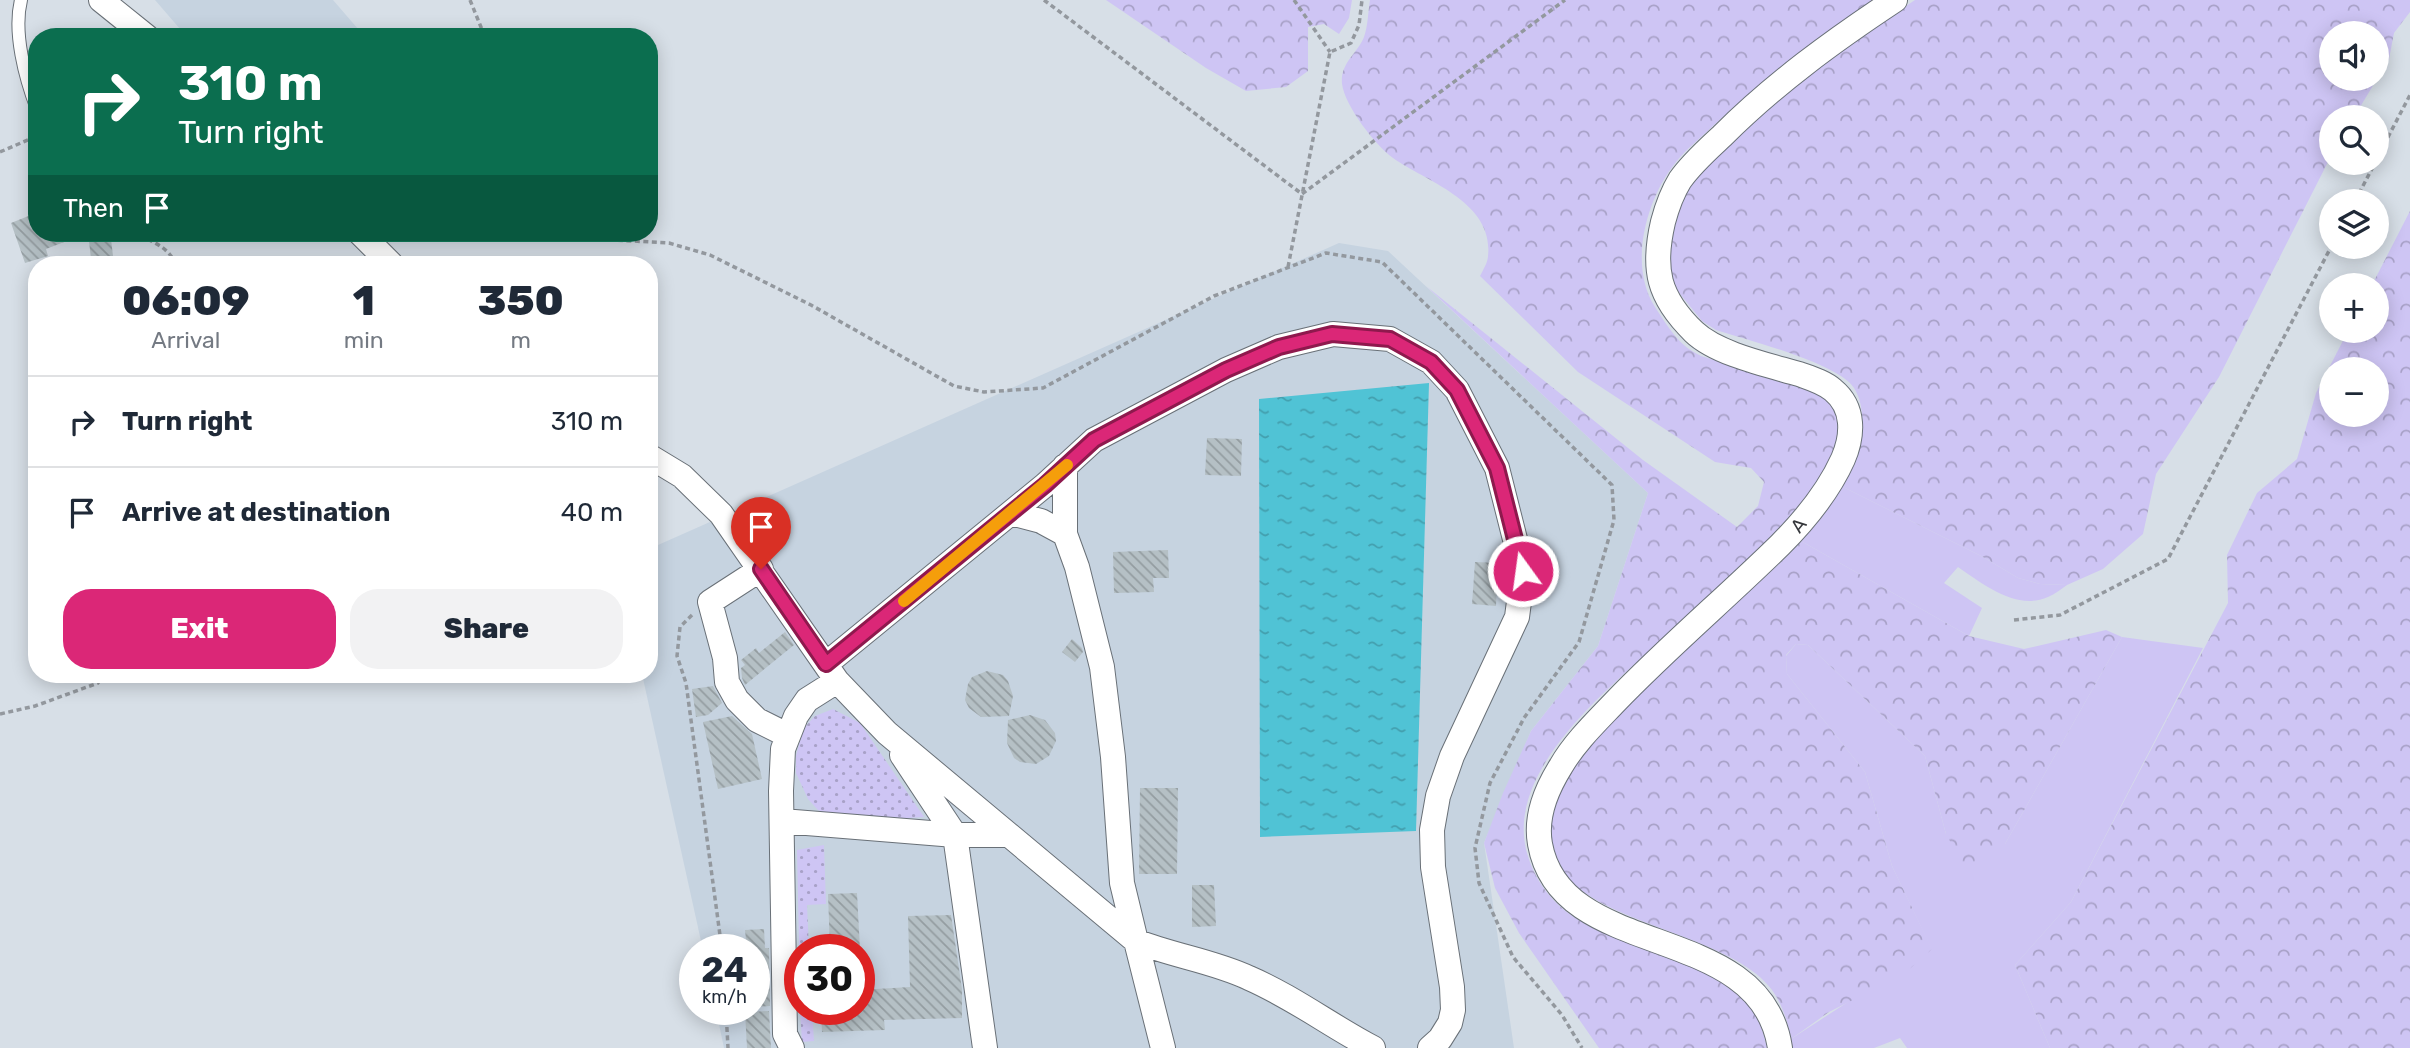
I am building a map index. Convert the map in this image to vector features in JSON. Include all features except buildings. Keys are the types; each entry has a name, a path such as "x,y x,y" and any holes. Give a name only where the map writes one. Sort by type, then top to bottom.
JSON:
{"street":[{"path":"101,0 136,28"},
{"name":"A","path":"1780,1048 1779,1037 1768,1007 1745,983 1701,958 1621,927 1586,909 1566,894 1544,864 1538,817 1562,764 1583,736 1653,662 1783,542 1825,490 1845,455 1851,435 1850,417 1844,402 1833,389 1817,380 1735,354 1695,334 1662,288 1657,268 1657,249 1668,202 1689,167 1755,102 1829,44 1895,0"},
{"path":"369,242 383,256"},
{"path":"792,1048 786,1034 783,750 787,735 807,700 832,672 1094,440 1226,370 1279,347 1332,334 1390,339 1431,362 1457,390 1497,468 1523,571 1517,617 1452,756 1438,796 1432,830 1433,867 1452,987 1453,1010 1450,1023 1430,1048"},
{"path":"658,461 682,476 721,514 832,672 887,733 1136,941 1161,951 1215,963 1252,979 1373,1048"},
{"path":"1065,466 1065,534 1088,607 1102,667 1113,757 1122,883 1163,1048"},
{"path":"1011,513 1041,521 1065,534"},
{"path":"761,569 710,602 725,658 727,682 737,700 757,720 787,735"},
{"path":"887,733 955,835 985,1048"},
{"path":"782,821 955,835 1009,835"}],"lane":[{"path":"21,0 17,15 18,34 28,73"}],"path":[{"path":"470,0 481,28"},
{"path":"1044,0 1302,194"},
{"path":"1288,267 1330,52 1294,0"},
{"path":"1330,52 1352,43 1359,25 1362,0"},
{"path":"1302,194 1565,0"},
{"path":"2389,136 2410,95"},
{"path":"0,152 28,140"},
{"path":"153,242 172,256"},
{"path":"651,242 669,243 710,255 811,304 954,386 984,392 1042,388 1214,296 1326,253 1382,262 1612,485 1614,520 1579,642 1524,718 1490,783 1475,848 1479,883 1513,957 1562,1015 1582,1048"},
{"path":"2014,620 2060,615 2168,559 2325,259"},
{"path":"710,602 680,627 677,656 686,683 720,934"},
{"path":"0,714 35,706 97,683"},
{"path":"727,1025 728,1048"}],"shaded area":[{"path":"155,0 333,0 357,28 179,28"},
{"path":"1339,243 1388,251 1648,493 1598,646 1531,731 1484,843 1514,1048 724,1048 719,1025 770,1025 770,934 699,934 644,683 658,683 658,545"}],"green space":[{"path":"1106,0 1352,0 1349,18 1339,34 1324,24 1308,27 1308,71 1286,87 1246,91 1206,68"},
{"path":"1370,0 1873,0 1772,75 1680,157 1656,194 1644,233 1642,252 1647,290 1655,307 1680,341 1701,356 1810,389 1826,399 1841,420 1836,452 1817,483 1774,537 1605,691 1561,740 1542,767 1530,795 1524,824 1527,853 1542,886 1565,910 1593,928 1721,979 1751,1003 1760,1022 1767,1048 1599,1048 1519,933 1495,888 1484,843 1503,793 1531,731 1598,646 1648,493 1426,286 1643,460 1737,527 1758,506 1764,482 1751,468 1715,462 1578,372 1480,276 1488,256 1487,237 1480,221 1456,196 1386,152 1362,124 1344,93 1342,77 1346,64 1364,37"},
{"path":"1915,0 2410,0 2410,12 2394,33 2389,59 2389,21 2319,21 2319,91 2370,91 2361,105 2319,105 2319,175 2321,175 2219,377 2156,474 2143,534 2103,569 2067,585 2040,584 2018,578 1983,557 1841,486 1861,435 1862,411 1854,388 1845,379 1811,361 1716,330 1702,321 1671,283 1668,250 1684,188 1761,112 1834,54"},
{"path":"2410,211 2410,1048 2050,1048 2015,965 2071,902 2228,603 2227,555 2257,493 2297,459 2319,387 2319,427 2389,427 2389,357 2335,357 2342,343 2389,343 2389,273 2378,273 2385,259 2389,259 2389,252"},
{"path":"1841,486 1983,557 2018,578 2040,584 2067,585 2048,597 2024,601 2000,594 1958,567 1944,583 1982,608 1969,636 1801,541"},
{"path":"1801,541 1969,636 2024,649 2106,630 2122,637 2005,844 1968,873 1946,834 1925,756 1808,645 1796,644 1786,655 1787,674 1865,772 1892,866 1932,949 1904,974 1829,1012 1791,1039 1779,1001 1757,974 1712,948 1606,905 1566,879 1555,860 1550,826 1553,809 1562,788 1601,732 1656,674 1750,591"},
{"path":"2122,637 2203,648 2071,902 2015,965 2050,1048 1907,1048 1900,1038 1874,1048 1791,1048 1791,1039 1931,948 1892,866 1865,772 1787,674 1786,656 1796,644 1808,645 1925,756 1946,834 2005,844"},
{"path":"833,709 860,723 924,817 845,822 818,810 808,799 796,773 796,756 803,729 815,716"},
{"path":"824,845 826,904 807,905 808,934 799,934 797,850"},
{"path":"801,1025 813,1025 814,1041 802,1042"}],"water":[{"path":"1429,383 1416,831 1260,837 1259,399"}],"slow traffic":[{"path":"904,601 1067,465"}],"route":[{"path":"761,569 826,664 1045,485 1094,440 1226,370 1279,347 1332,334 1390,339 1431,362 1457,390 1497,468 1523,571"}]}
